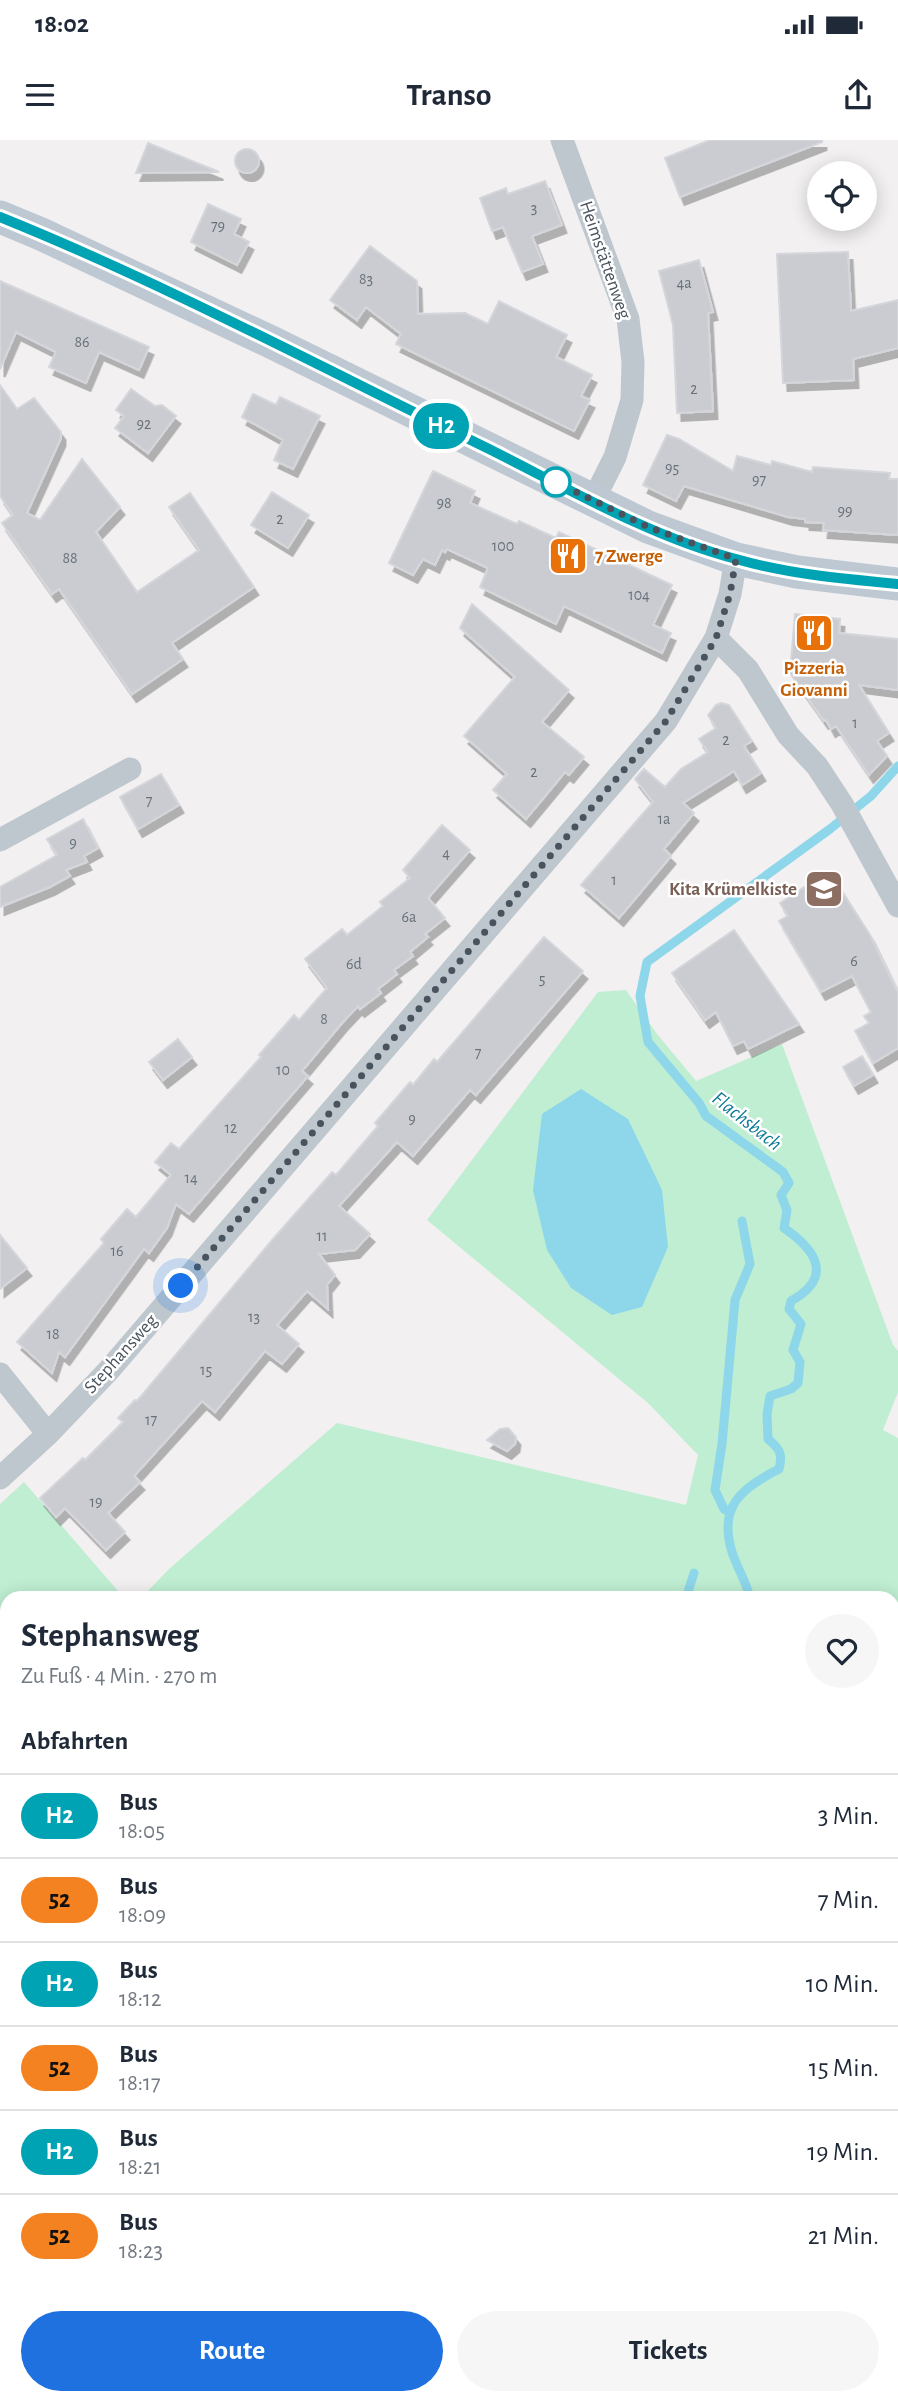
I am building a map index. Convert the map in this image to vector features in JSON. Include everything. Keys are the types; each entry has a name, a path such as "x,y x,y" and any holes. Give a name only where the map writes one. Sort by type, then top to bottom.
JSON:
{"main road":[{"path":"0,217 269,341 648,527 736,559 797,572 898,584"}],"street":[{"name":"Heimstättenweg","path":"562,140 628,319 633,362 632,400 615,457 593,501"},
{"name":"Stephansweg","path":"0,1478 48,1434 109,1370 666,721 716,638 730,594 736,559"},
{"path":"716,638 748,670 788,735 817,766 847,812 898,906"},
{"path":"0,840 130,769"},
{"path":"0,1374 48,1434"}],"green space":[{"path":"626,990 657,1034 696,1081 782,1044 893,1345 898,1351 898,1392 883,1430 898,1438 898,1591 148,1591 169,1569 337,1423 686,1505 698,1455 648,1403 427,1220 598,992"},
{"path":"24,1482 118,1591 0,1591 0,1504"}],"water":[{"path":"581,1089 628,1119 662,1190 668,1247 642,1307 612,1315 571,1288 547,1250 533,1190 542,1114"}],"building":[{"path":"710,140 822,142 680,197 665,158"},
{"path":"148,143 219,172 136,173"},
{"path":"247,149 255,153 259,161 255,169 247,173 239,169 235,161 239,153"},
{"path":"545,181 562,225 532,236 543,264 522,272 503,227 492,231 480,198 506,188 508,194"},
{"path":"208,204 241,219 234,234 249,242 237,265 191,242"},
{"path":"370,246 417,281 418,314 465,313 488,324 499,301 567,335 556,357 592,375 581,396 590,400 574,431 396,344 401,334 366,307 357,320 330,300"},
{"path":"848,252 851,311 898,300 898,348 853,359 854,380 783,383 777,254"},
{"path":"699,260 713,312 708,313 713,411 677,413 673,325 659,271"},
{"path":"0,281 149,347 139,370 99,352 86,383 49,367 56,352 16,332 0,369"},
{"path":"0,385 17,409 34,398 61,432 61,438 27,513 40,520 82,459 120,507 96,532 137,592 199,550 169,507 190,493 254,587 172,643 183,659 132,694 59,589 52,594 2,523 13,515 0,496"},
{"path":"131,389 155,406 162,405 176,416 148,453 115,428 124,416 116,410"},
{"path":"253,394 276,405 280,397 320,416 293,469 274,460 283,440 242,417"},
{"path":"667,435 679,439 733,471 737,456 771,465 772,461 812,472 813,467 890,473 889,479 898,479 898,535 823,530 824,523 805,522 805,519 788,517 684,486 676,501 643,485"},
{"path":"433,471 475,491 470,503 556,538 559,532 672,585 653,625 671,633 662,653 564,606 556,624 480,587 488,568 447,549 445,552 442,550 435,565 423,559 413,575 389,563"},
{"path":"272,492 309,515 288,548 251,525"},
{"path":"472,604 569,690 542,722 584,757 569,775 565,772 526,819 493,790 507,774 464,736 515,677 460,628"},
{"path":"795,614 840,619 839,633 898,639 898,690 859,685 889,733 877,741 887,756 869,775 836,726 831,729 826,720 824,721 790,673"},
{"path":"721,703 729,705 752,741 744,746 761,773 742,785 734,771 683,803 694,813 664,849 671,856 619,918 581,885 653,802 635,779 644,769 665,787 681,769 708,752 699,739 716,728 708,715"},
{"path":"161,774 179,805 138,829 120,797"},
{"path":"83,819 98,848 84,856 87,862 66,870 70,876 50,887 0,907 0,887 57,855 47,839"},
{"path":"442,825 470,850 428,898 445,918 425,934 428,937 410,952 413,956 394,970 397,974 378,989 381,993 360,1009 358,1006 342,1023 302,1071 308,1076 189,1214 176,1204 167,1228 149,1253 144,1249 65,1357 59,1352 52,1373 17,1342 104,1243 101,1239 127,1209 136,1217 171,1175 155,1162 171,1143 179,1149 261,1057 259,1055 294,1015 299,1020 327,988 305,959 342,929 347,935 383,906 380,902 410,878 403,870"},
{"path":"829,871 870,935 898,993 898,1048 873,1063 855,1031 869,1023 864,1016 871,1012 852,976 821,992 779,921 788,916 780,903"},
{"path":"734,930 799,1024 748,1049 744,1041 733,1046 716,1012 705,1020 672,973"},
{"path":"544,937 583,971 476,1095 470,1090 413,1156 397,1142 339,1206 370,1234 355,1250 319,1254 335,1275 327,1285 328,1309 307,1291 277,1325 299,1344 282,1364 265,1351 215,1412 202,1401 134,1476 140,1482 108,1513 125,1532 106,1550 65,1508 56,1517 40,1498 83,1458 85,1460 123,1422 118,1418 137,1401 273,1239 332,1172 336,1175 378,1126 375,1123 410,1082 413,1085 434,1059 437,1062"},
{"path":"178,1039 192,1057 163,1080 149,1062"},
{"path":"862,1056 873,1075 854,1086 843,1067"},
{"path":"0,1235 27,1268 0,1289"},
{"path":"508,1428 516,1437 515,1444 507,1451 487,1440 500,1429"}],"waterway":[{"name":"Flachsbach","path":"748,1591 732,1552 728,1523 736,1501 744,1492 779,1469 779,1452 768,1439 767,1414 770,1396 791,1389 798,1383 800,1362 793,1350 801,1324 789,1309 791,1301 813,1283 816,1264 805,1245 784,1228 787,1210 781,1195 789,1183 783,1172 706,1116 699,1103 648,1042 640,996 647,962 830,829 871,796 898,766"},
{"name":"Flachsbach","path":"730,1513 724,1509 715,1490 722,1444 735,1300 750,1264 742,1221"},
{"name":"Flachsbach","path":"688,1591 694,1573"}],"bus line":[{"name":"H2","path":"0,217 269,341 648,527 736,559 797,572 898,584"}],"place":[{"name":"7 Zwerge","path":"568,556"},
{"name":"Pizzeria Giovanni","path":"814,633"},
{"name":"Kita Krümelkiste","path":"824,889"}],"route":[{"path":"181,1286 666,721 716,638 730,594 736,559 648,527 556,482"}]}
